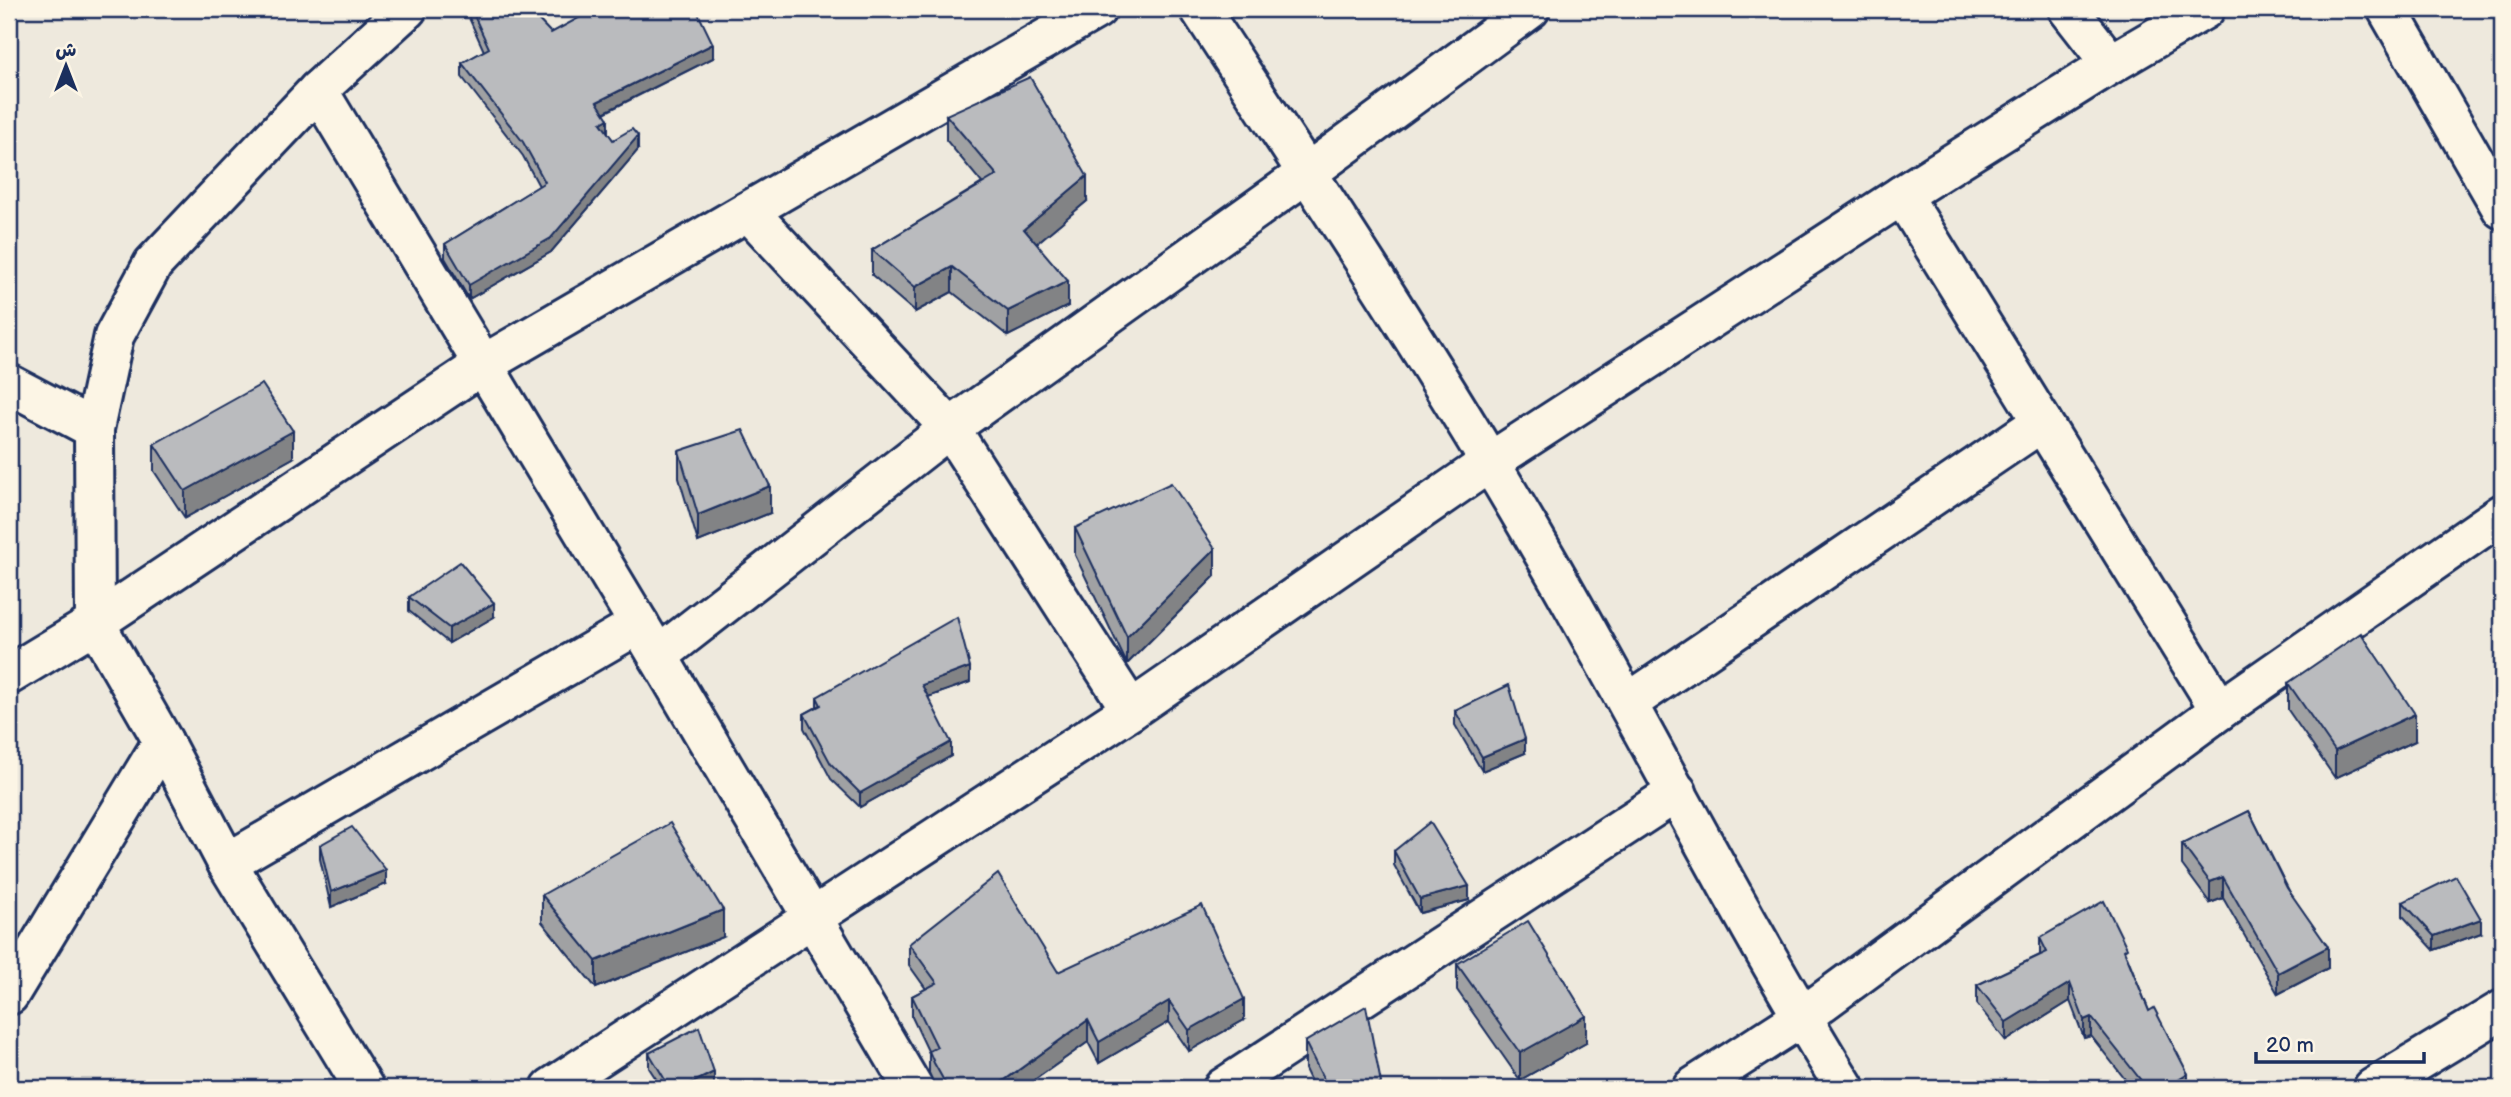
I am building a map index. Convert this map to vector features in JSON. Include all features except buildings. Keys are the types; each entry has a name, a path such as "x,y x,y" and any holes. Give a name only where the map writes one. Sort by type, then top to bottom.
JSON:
{"street":[{"path":"364,1088 227,863 163,741 95,623 94,429 114,337 153,264 318,90 407,9"},
{"path":"9,675 95,623 484,364 1097,9"},
{"path":"1200,9 1490,462 1628,703 1802,1017 1845,1088"},
{"path":"659,656 950,428 1307,173 1530,9"},
{"path":"2068,9 2112,64"},
{"path":"551,1088 1131,710 1490,462 1902,195 2205,9"},
{"path":"2388,9 2502,209"},
{"path":"318,90 659,656 913,1088"},
{"path":"1902,195 2220,709"},
{"path":"748,211 950,428 1131,710"},
{"path":"9,384 94,429"},
{"path":"1628,703 2042,422"},
{"path":"1692,1088 1802,1017 2220,709 2502,514"},
{"path":"227,863 639,624"},
{"path":"9,995 163,741"},
{"path":"1223,1088 1677,792"},
{"path":"2373,1088 2502,1010"}]}
